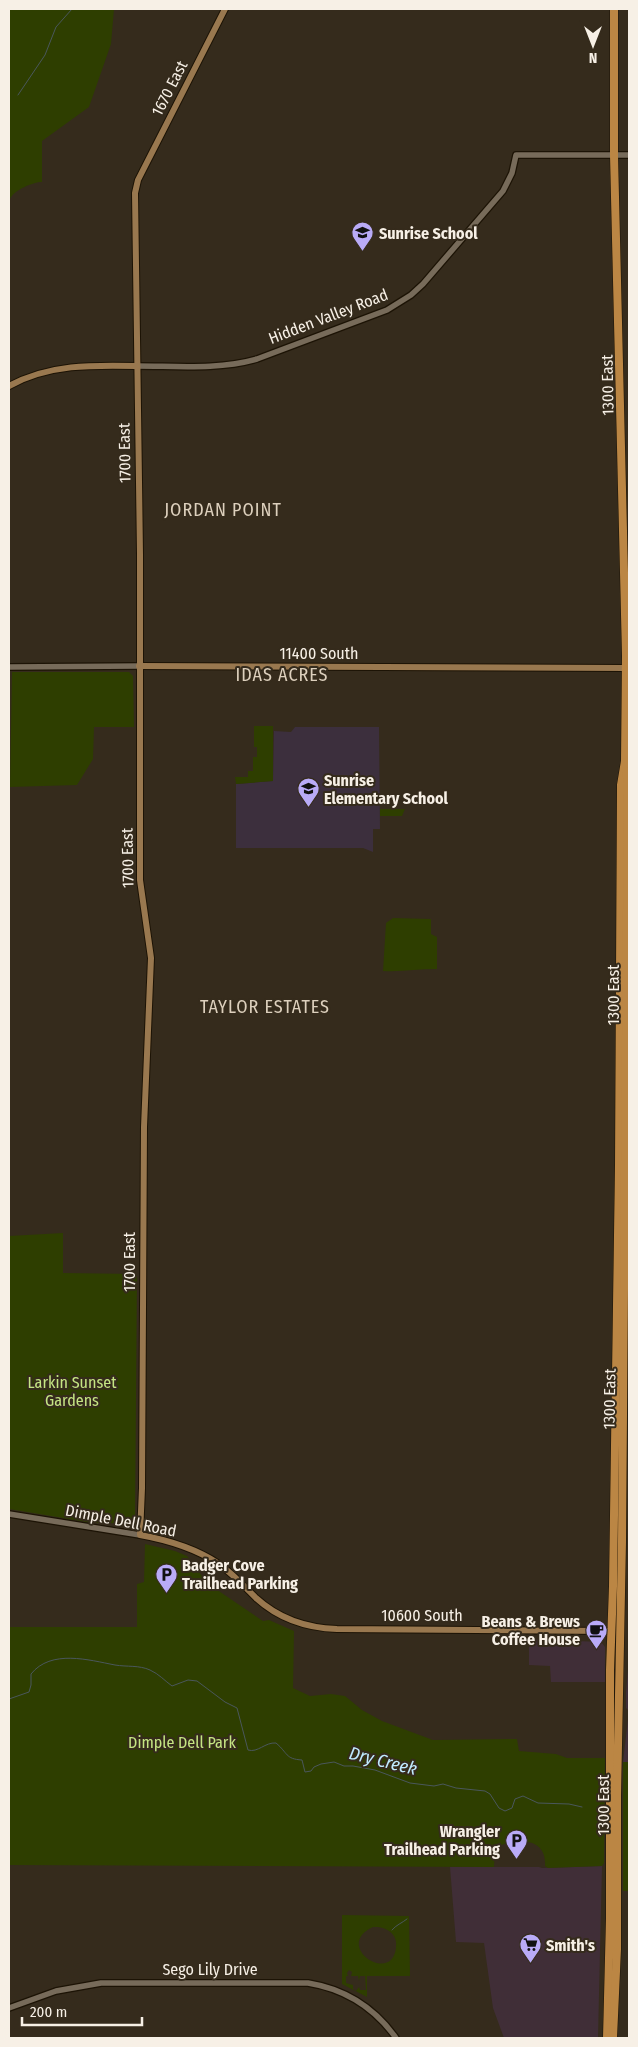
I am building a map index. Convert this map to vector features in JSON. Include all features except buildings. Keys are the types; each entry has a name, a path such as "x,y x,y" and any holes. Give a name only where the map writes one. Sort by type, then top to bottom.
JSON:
{"main road":[{"name":"1670 East","path":"138,180 225,9"},
{"name":"1300 East","path":"614,9 614,155 627,668 625,761 628,783 624,1356 625,1630 617,1796 617,1949 614,2034"},
{"name":"1700 East","path":"138,180 135,208 140,554 140,880 151,958 144,1127 142,1488 140,1535"},
{"path":"9,386 38,373 62,367 137,366"},
{"name":"11400 South","path":"139,666 627,668"},
{"name":"1300 East","path":"607,2038 610,1918 610,1631 616,1315 625,1147"},
{"path":"616,1315 621,1319 624,1356"},
{"name":"Dimple Dell Road","path":"140,1535 177,1544 205,1556 230,1573 264,1605 294,1622"},
{"name":"10600 South","path":"294,1622 318,1628 336,1629 625,1630"},
{"path":"608,2005 611,2009 614,2034"}],"street":[{"name":"Hidden Valley Road","path":"137,366 212,366 240,363 387,310 400,303 422,284 497,198 508,182 516,154 614,155"},
{"path":"614,155 629,155"},
{"name":"11400 South","path":"9,667 139,666"},
{"name":"Dimple Dell Road","path":"9,1514 140,1535"},
{"name":"Sego Lily Drive","path":"9,2008 56,1991 101,1983 308,1983 337,1990 359,2001 378,2016 396,2038"}],"shaded area":[{"name":"Sunrise Elementary School","path":"295,727 379,727 380,829 373,829 373,852 363,848 236,848 236,784 273,781 274,731 291,732"},
{"path":"529,1639 601,1642 605,1647 605,1682 551,1682 550,1666 529,1665"},
{"path":"629,1659 629,1711 626,1708 626,1692"},
{"path":"629,1711 629,1762 623,1762"},
{"path":"602,1866 598,2038 504,2038 493,2008 484,1943 456,1942 450,1867 542,1868"}],"green space":[{"path":"9,9 114,9 111,44 89,107 42,141 42,182 29,185 15,193 9,202"},
{"path":"12,672 129,672 133,676 134,727 94,727 93,759 77,785 10,787"},
{"path":"254,726 273,726 273,781 236,784 235,777 248,777 248,771 253,771 253,757 257,757 257,747 254,747"},
{"path":"380,809 405,809 402,816 380,816"},
{"path":"393,918 431,919 431,934 437,937 437,969 383,971 386,923"},
{"name":"Larkin Sunset Gardens","path":"63,1233 63,1273 137,1274 135,1521 131,1526 93,1523 9,1509 9,1236"},
{"name":"Dimple Dell Park","path":"145,1544 175,1551 187,1556 207,1583 263,1621 269,1620 294,1631 293,1688 310,1696 331,1694 345,1696 362,1710 382,1721 433,1740 517,1739 519,1751 556,1754 567,1758 605,1758 604,1863 602,1866 548,1868 545,1866 541,1849 535,1844 520,1841 495,1848 494,1867 9,1865 9,1627 137,1627 137,1584 144,1582"},
{"path":"623,1762 629,1762 629,1891 623,1891"},
{"path":"342,1915 409,1916 410,1976 367,1976 367,1997 342,1984","holes":["373,1927 386,1929 395,1938 396,1947 392,1958 385,1963 377,1963 368,1959 361,1952 359,1944 362,1935","349,1970 352,1972 351,1976 358,1976 359,1981 360,1976 365,1976 366,1990 360,1990 359,1987 356,1991 353,1989 353,1985 346,1983 346,1976 348,1976"]}],"waterway":[{"path":"18,95 45,55 56,27 72,9"},
{"name":"Dry Creek","path":"9,1699 29,1692 31,1674 39,1666 49,1661 71,1658 119,1666 142,1667 153,1672 172,1686 188,1680 197,1681 225,1702 237,1708 248,1750 252,1751 268,1744 276,1743 289,1757 302,1760 305,1772 311,1771 314,1767 321,1764 334,1762 344,1766 375,1770 410,1783 434,1786 443,1784 456,1788 485,1791 490,1794 499,1808 505,1811 512,1808 515,1799 523,1796 538,1803 569,1804 582,1807"},
{"path":"392,1930 407,1919"}],"place":[{"name":"Sunrise School","path":"363,252"},
{"name":"Sunrise Elementary School","path":"308,808"},
{"name":"Badger Cove Trailhead Parking","path":"166,1593"},
{"name":"Beans & Brews Coffee House","path":"596,1649"},
{"name":"Wrangler Trailhead Parking","path":"516,1859"},
{"name":"Smith's","path":"530,1964"}],"district":[{"name":"JORDAN POINT","path":"223,510"},
{"name":"IDAS ACRES","path":"282,675"},
{"name":"TAYLOR ESTATES","path":"265,1007"}]}
